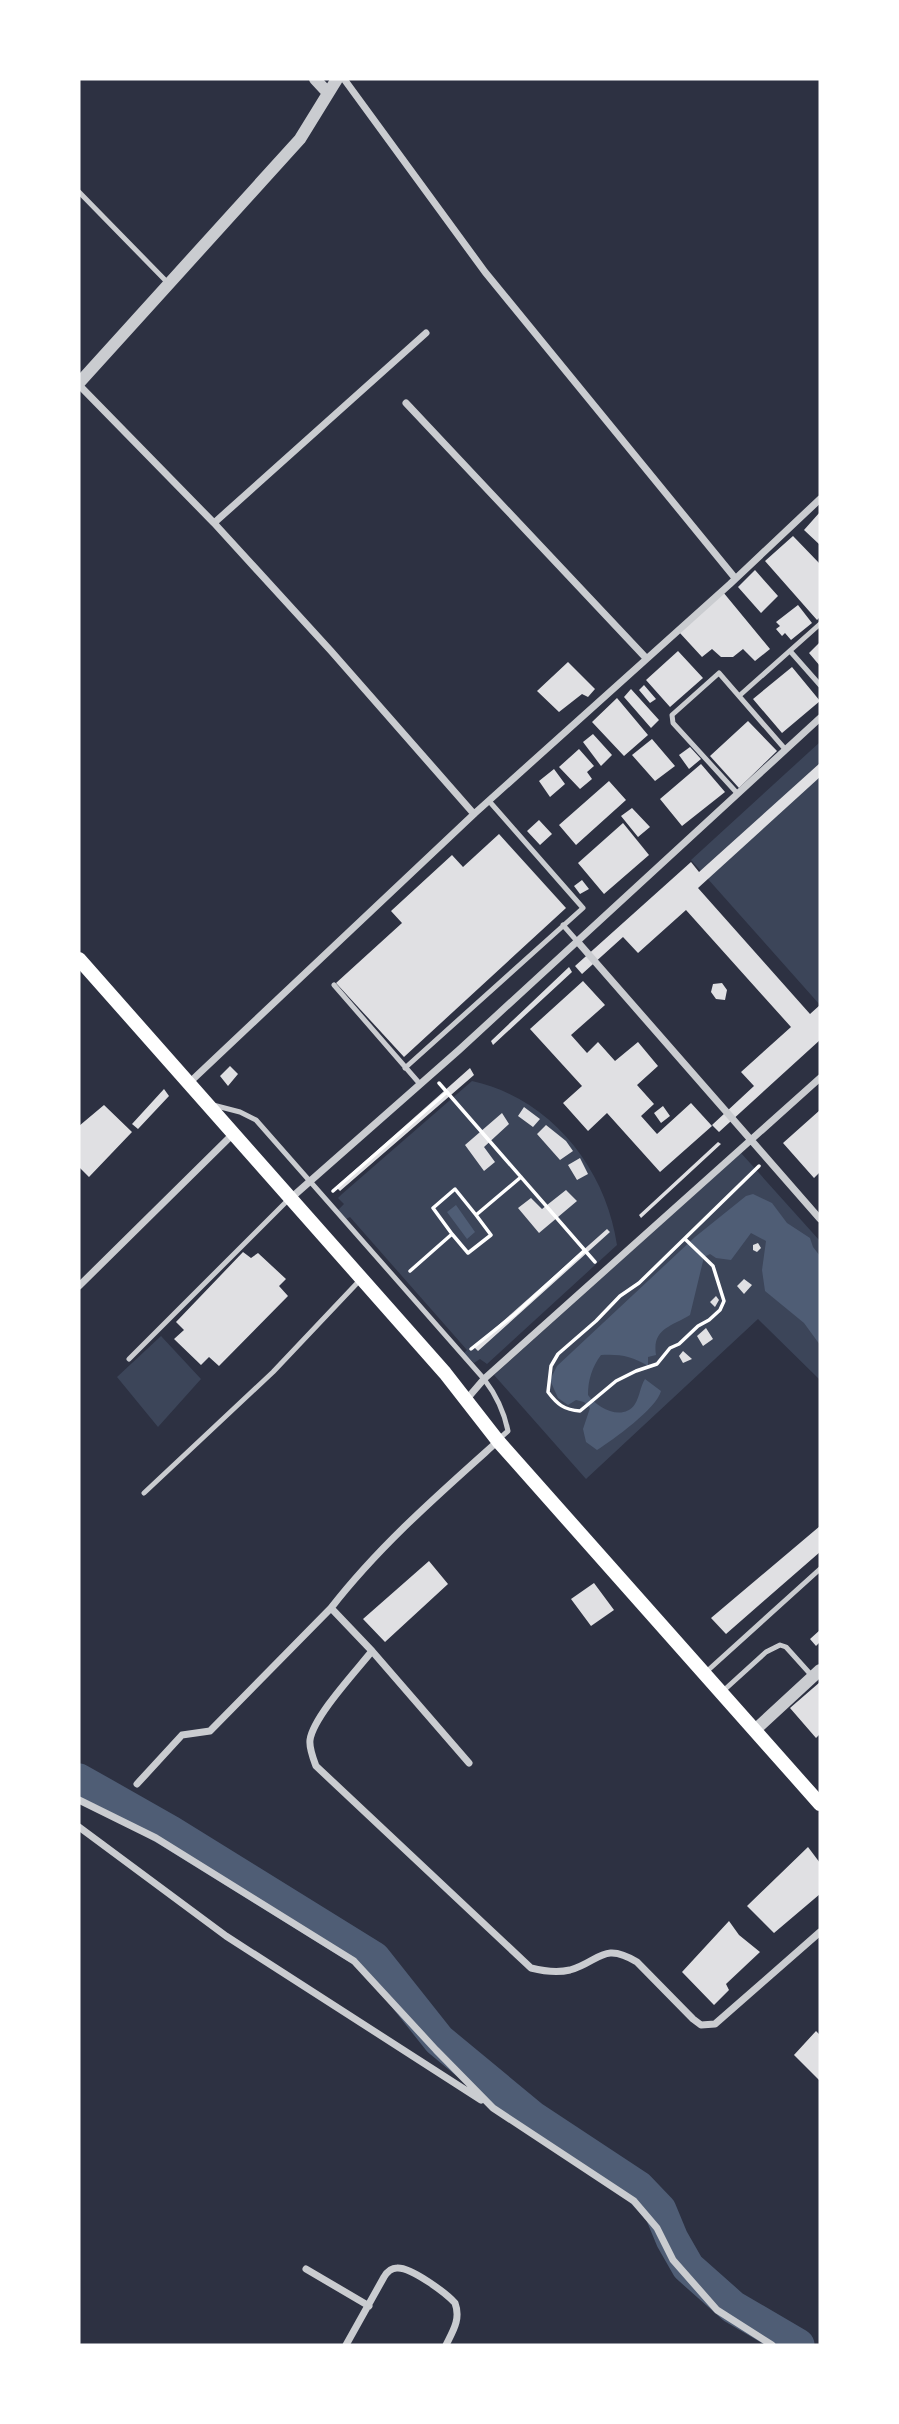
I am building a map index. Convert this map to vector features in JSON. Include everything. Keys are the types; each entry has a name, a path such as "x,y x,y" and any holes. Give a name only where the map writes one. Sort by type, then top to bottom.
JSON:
{"main road":[{"path":"79,959 445,1373 498,1441 820,1804"}],"street":[{"path":"315,79 328,93"},
{"path":"337,79 300,139 79,384 214,523 474,814"},
{"path":"344,79 485,272 734,578"},
{"path":"214,523 426,333"},
{"path":"406,403 646,658"},
{"path":"188,1083 474,814 730,584 820,499"},
{"path":"290,1198 459,1050 820,718"},
{"path":"577,941 820,1219"},
{"path":"466,1401 484,1379 820,1078"},
{"path":"79,1286 232,1135"},
{"path":"137,1784 182,1735 210,1731 331,1608 370,1563 438,1495 498,1441"},
{"path":"331,1608 372,1650 469,1763"},
{"path":"372,1650 326,1708 310,1737 313,1759 323,1774 531,1968 546,1972 570,1970 601,1954 626,1955 637,1962 701,2025 715,2024 820,1932"},
{"path":"755,1730 817,1674"},
{"path":"79,1800 156,1838 354,1961 494,2108"},
{"path":"79,1826 226,1936 494,2108 634,2202 657,2228 673,2260 717,2310 772,2345"},
{"path":"346,2345 388,2271 396,2267 410,2271 456,2302 457,2321 446,2345"},
{"path":"306,2269 369,2306"}],"lane":[{"path":"79,192 168,284"},
{"path":"739,696 820,624"},
{"path":"790,651 820,685"},
{"path":"737,793 673,723 672,715 719,673 785,749"},
{"path":"405,1068 583,908 489,801"},
{"path":"563,925 577,941"},
{"path":"334,985 420,1084"},
{"path":"206,1104 250,1116 484,1379 496,1394 508,1431 498,1441"},
{"path":"130,1360 290,1198"},
{"path":"144,1493 273,1372 361,1279"},
{"path":"705,1674 820,1569"},
{"path":"722,1692 766,1652 780,1645 786,1647 817,1674"}],"path":[{"path":"431,1074 603,1272"},
{"path":"330,1194 447,1092"},
{"path":"685,1239 713,1266 724,1301 720,1310 689,1333 680,1344 670,1348 657,1364 625,1376 580,1411 569,1411 557,1404 548,1392 551,1366 558,1354 620,1296 639,1283 767,1159"},
{"path":"476,1215 521,1177"},
{"path":"455,1189 476,1215 491,1235 468,1254 433,1209 455,1189"},
{"path":"410,1271 452,1234"},
{"path":"466,1353 506,1322 585,1250"}],"shaded area":[{"path":"820,742 820,1005 691,860"},
{"path":"472,1081 500,1090 526,1103 570,1140 601,1189 617,1245 487,1364 480,1359 474,1363 464,1353 467,1350 350,1217 346,1219 338,1210 344,1204 338,1198 342,1194"},
{"path":"741,1153 820,1241 820,1380 758,1319 586,1479 494,1375"},
{"path":"753,1194 772,1203 787,1223 810,1238 820,1256 820,1345 804,1323 765,1291 762,1270 766,1241 751,1233 731,1260 716,1258 710,1254 704,1257 690,1315 660,1334 655,1346 656,1355 648,1357 648,1366 626,1356 601,1355 591,1374 588,1395 597,1404 610,1411 624,1412 630,1409 637,1401 645,1379 661,1391 643,1415 597,1450 586,1442 583,1429 590,1408 584,1402 576,1400 568,1405 558,1398 550,1380 557,1366 695,1237 746,1196"},
{"path":"456,1205 475,1232 467,1239 447,1212"},
{"path":"161,1336 201,1379 158,1427 117,1377"}],"building":[{"path":"820,512 820,545 804,530"},
{"path":"793,536 820,564 820,617 817,620 765,561"},
{"path":"755,570 778,596 761,613 738,587"},
{"path":"723,592 770,649 755,661 743,649 733,657 721,657 712,649 702,657 679,632"},
{"path":"798,605 812,623 791,640 776,629 780,626 776,622"},
{"path":"820,642 820,666 809,653"},
{"path":"678,651 703,678 670,707 646,680"},
{"path":"568,662 595,689 588,697 582,694 559,712 537,691"},
{"path":"792,667 820,701 782,733 753,699"},
{"path":"644,685 656,699 650,703 639,690"},
{"path":"631,689 659,720 651,728 624,697"},
{"path":"617,698 648,735 624,756 592,722"},
{"path":"748,721 777,751 739,788 710,756"},
{"path":"593,734 612,755 601,766 583,742"},
{"path":"652,739 675,766 655,781 632,755"},
{"path":"690,747 701,759 689,769 679,755"},
{"path":"579,749 594,766 587,772 592,779 580,789 559,767"},
{"path":"820,763 820,777 698,888 810,1014 820,1005 820,1040 719,1132 712,1125 754,1086 741,1072 791,1027 686,910 638,953 623,937 582,974 575,966 691,862 699,872"},
{"path":"701,764 725,792 682,826 660,799"},
{"path":"554,769 565,784 550,797 539,781"},
{"path":"609,781 626,800 576,845 559,825"},
{"path":"632,808 650,827 638,837 621,816"},
{"path":"539,820 552,834 540,845 527,831"},
{"path":"623,823 649,855 604,894 578,863"},
{"path":"499,834 566,908 404,1057 336,983 402,923 391,911 452,855 463,867"},
{"path":"582,880 589,889 580,894 574,886"},
{"path":"569,967 572,972 493,1045 491,1041"},
{"path":"583,981 605,1005 571,1035 587,1053 598,1042 615,1061 638,1042 658,1066 637,1085 654,1104 641,1116 657,1134 691,1103 712,1126 660,1172 607,1113 588,1131 563,1103 582,1086 530,1029"},
{"path":"722,983 727,990 725,1000 716,999 711,992 713,984"},
{"path":"230,1066 238,1074 228,1086 220,1076"},
{"path":"470,1068 474,1075 340,1191 336,1187"},
{"path":"164,1089 169,1096 138,1129 132,1124"},
{"path":"104,1105 132,1132 89,1177 79,1167 79,1126"},
{"path":"663,1106 670,1116 661,1123 654,1113"},
{"path":"524,1107 540,1119 533,1127 518,1116"},
{"path":"820,1110 820,1172 814,1178 783,1143"},
{"path":"502,1113 509,1124 484,1147 495,1162 484,1171 465,1145"},
{"path":"546,1125 566,1141 573,1151 560,1160 537,1134"},
{"path":"718,1142 721,1144 641,1218 639,1215"},
{"path":"580,1158 588,1174 577,1180 568,1165"},
{"path":"566,1190 577,1201 539,1233 518,1208 531,1198 542,1209"},
{"path":"607,1229 610,1232 478,1351 474,1347"},
{"path":"758,1243 761,1248 757,1252 753,1250 753,1245"},
{"path":"243,1252 251,1258 258,1253 286,1279 279,1286 288,1296 219,1366 209,1357 201,1365 174,1339 184,1330 176,1322"},
{"path":"744,1279 752,1285 744,1294 737,1286"},
{"path":"716,1296 719,1300 715,1307 710,1302"},
{"path":"706,1328 713,1339 703,1346 697,1336"},
{"path":"683,1351 692,1359 683,1363 679,1356"},
{"path":"820,1526 820,1552 726,1634 711,1618"},
{"path":"429,1561 448,1584 385,1642 363,1619"},
{"path":"594,1583 614,1610 591,1626 571,1599"},
{"path":"820,1630 820,1642 816,1646 810,1639"},
{"path":"820,1682 820,1734 816,1738 790,1708"},
{"path":"808,1847 820,1863 820,1894 774,1933 747,1906"},
{"path":"729,1921 739,1935 760,1952 726,1984 729,1990 714,2005 682,1972"},
{"path":"816,2031 820,2035 820,2081 794,2055"}],"waterway":[{"path":"79,1780 169,1831 374,1958 439,2040 532,2117 638,2187 660,2210 688,2267 733,2307 798,2345"}]}
